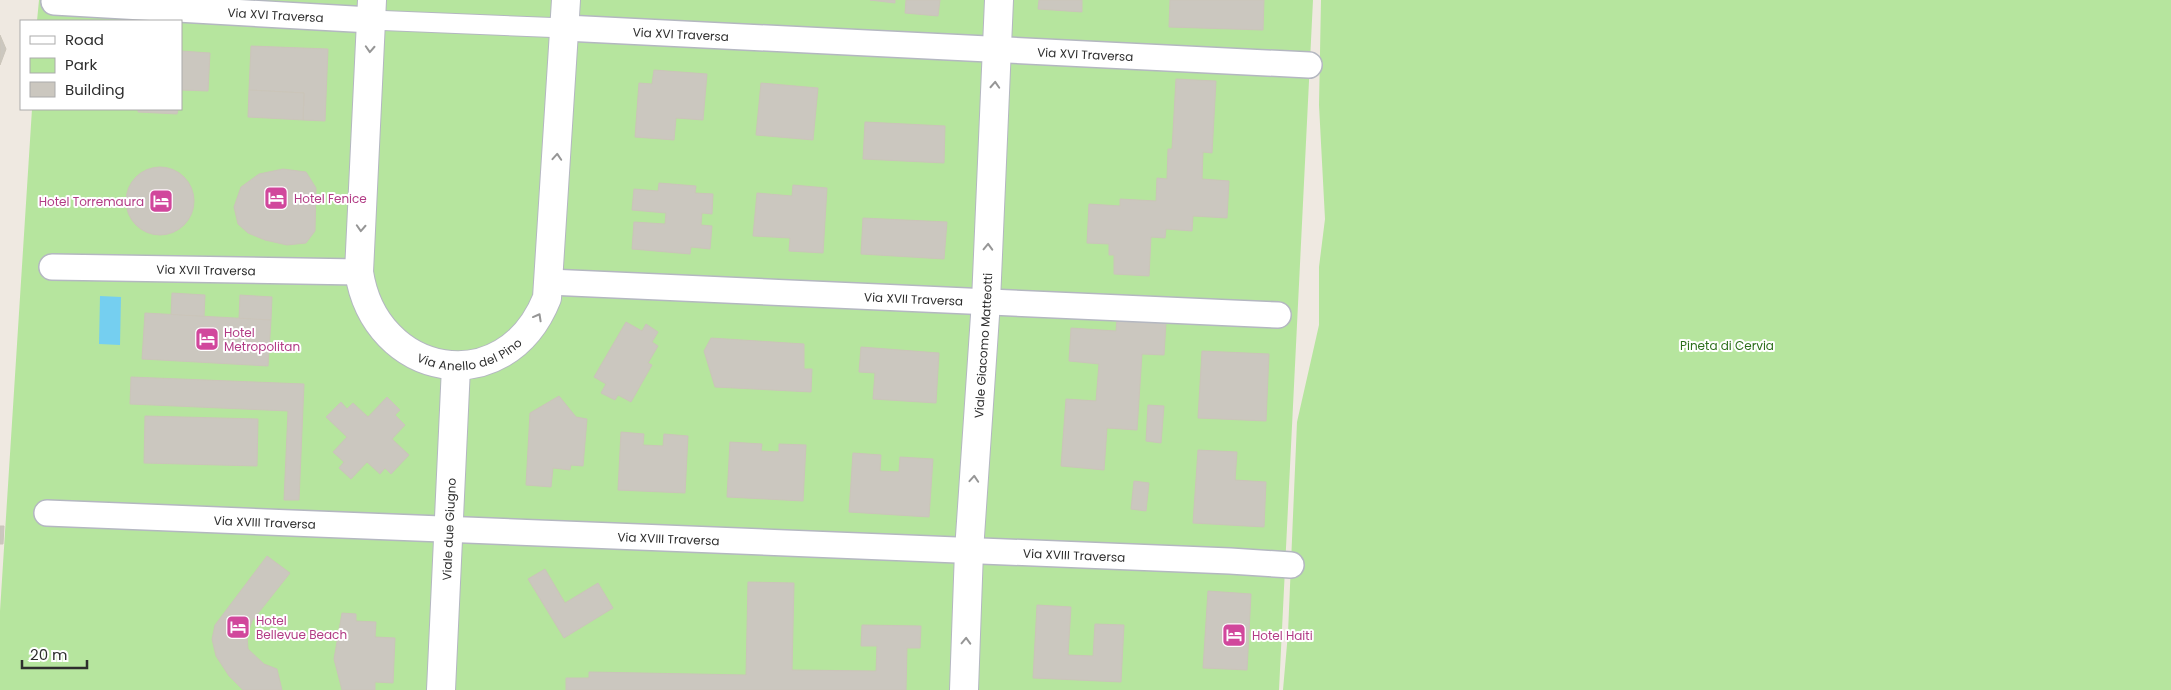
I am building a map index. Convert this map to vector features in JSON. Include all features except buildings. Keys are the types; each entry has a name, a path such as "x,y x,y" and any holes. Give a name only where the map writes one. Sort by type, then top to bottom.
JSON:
{"street":[{"name":"Via Anello del Pino","path":"371,10 359,272 361,289 377,321 392,339 423,358 456,367 484,363 516,344 529,332 540,316 547,298 566,0"},
{"name":"Viale Giacomo Matteotti","path":"964,690 969,551 986,302 999,0"},
{"name":"Via XVI Traversa","path":"54,2 371,10 565,28 1309,66"},
{"name":"Via XVII Traversa","path":"52,268 359,272"},
{"name":"Via XVII Traversa","path":"549,282 1278,315"},
{"name":"Viale due Giugno","path":"441,690 456,367"},
{"name":"Via XVIII Traversa","path":"47,512 1291,565"}],"green space":[{"path":"39,0 1313,0 1279,690 0,690 0,611 32,110 182,110 182,20 37,20"},
{"name":"Pineta di Cervia","path":"1321,0 2171,0 2171,690 1283,690 1288,633 1297,422 1319,325 1319,267 1325,219 1319,105"}],"water":[{"path":"100,296 121,297 120,345 99,344"}],"place":[{"name":"Hotel Fenice","path":"276,198"},
{"name":"Hotel Torremaura","path":"161,201"},
{"name":"Hotel Metropolitan","path":"207,339"},
{"name":"Hotel Bellevue Beach","path":"238,627"},
{"name":"Hotel Haiti","path":"1234,635"}]}
